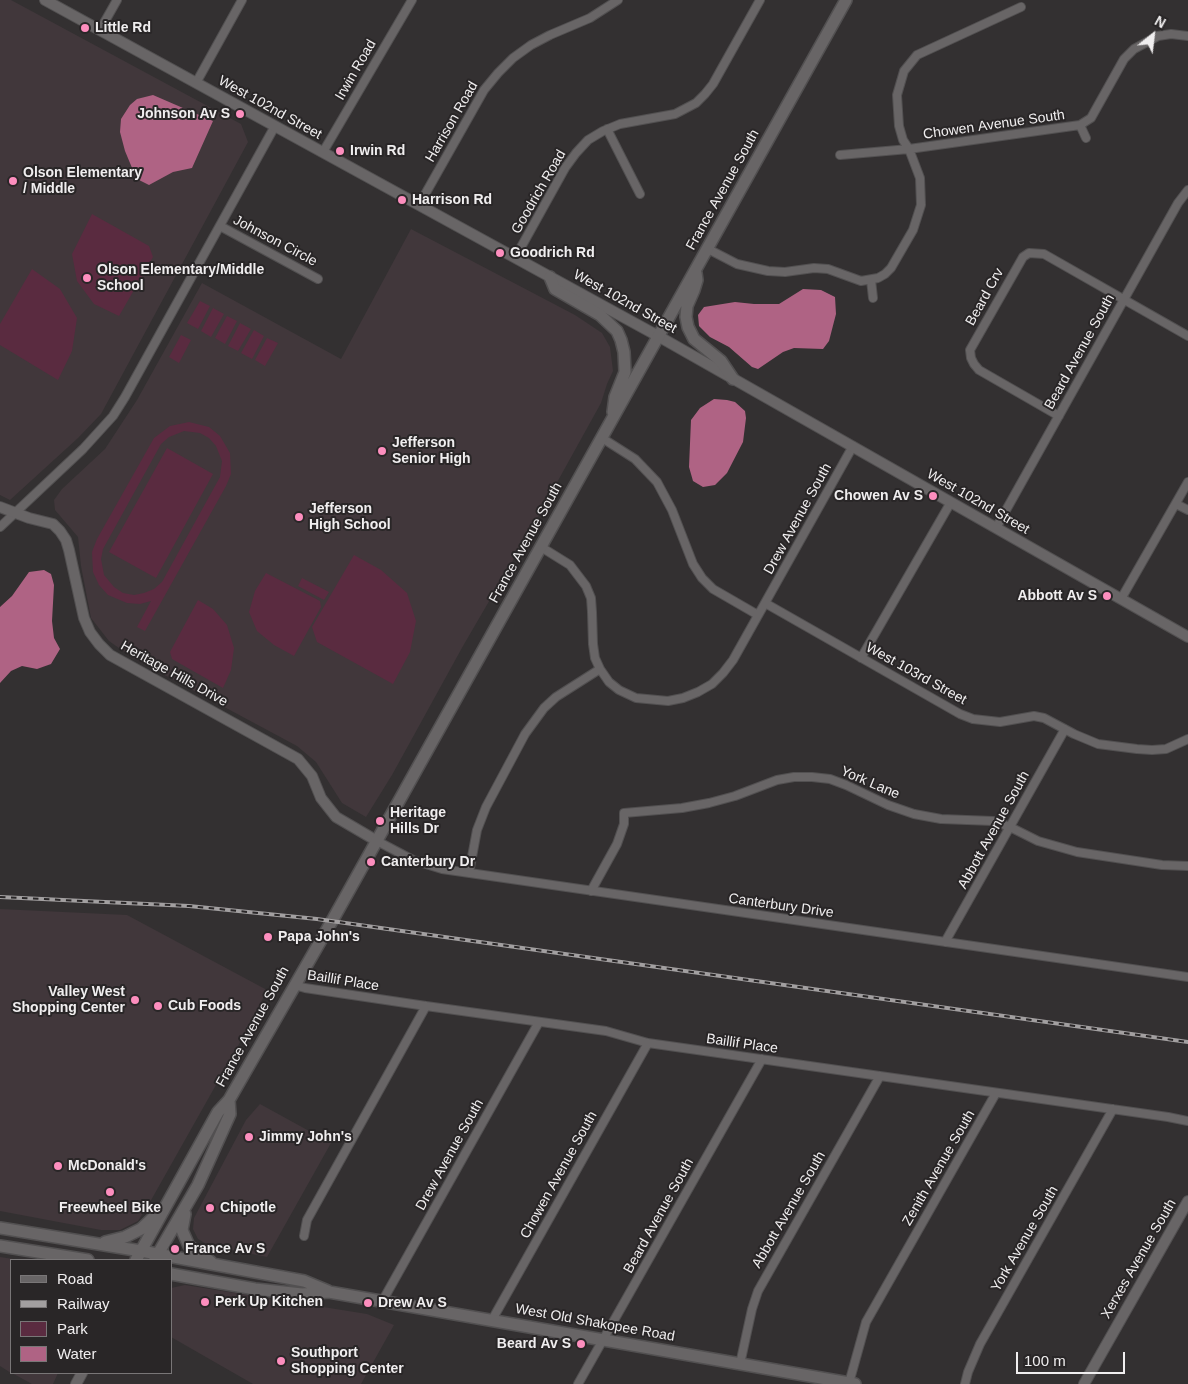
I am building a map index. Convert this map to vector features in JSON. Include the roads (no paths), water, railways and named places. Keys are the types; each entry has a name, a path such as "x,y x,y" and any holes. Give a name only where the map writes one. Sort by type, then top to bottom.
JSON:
{"main road":[{"name":"France Avenue South","path":"139,1256 218,1112 229,1100 377,841 846,0"},
{"path":"695,270 697,280 687,306 686,317 688,327 694,339 721,361 733,379"},
{"path":"550,277 555,289 600,315 617,331 624,352 625,372 613,405 614,416"},
{"name":"France Avenue South","path":"156,1257 198,1185 230,1114 229,1100"},
{"path":"100,1244 125,1237 141,1229 166,1205"},
{"path":"186,1205 182,1230 189,1246 215,1265"},
{"name":"West Old Shakopee Road","path":"0,1228 100,1244 139,1256 171,1259"},
{"path":"0,1246 76,1259"},
{"name":"West Old Shakopee Road","path":"172,1259 304,1281 329,1292"},
{"name":"West Old Shakopee Road","path":"174,1276 255,1289 302,1294 329,1292 383,1300 852,1384"}],"street":[{"name":"West 102nd Street","path":"45,0 658,336 1188,637"},
{"path":"100,30 116,0"},
{"path":"196,83 242,0"},
{"name":"Irwin Road","path":"323,152 412,0"},
{"name":"Harrison Road","path":"419,205 480,96 498,73 513,58 531,45 590,18 618,0"},
{"name":"Goodrich Road","path":"515,258 565,168 588,140 607,129 628,122 675,114 696,103 713,84 760,0"},
{"path":"708,248 722,257 752,269 785,272 814,268 828,269 861,281 871,280 885,274 891,268 918,218 921,205 920,178 909,149 903,140 897,111 900,81 904,71 917,55 1021,6"},
{"name":"Chowen Avenue South","path":"840,155 909,149 1080,125 1091,118 1124,60 1134,49 1158,36 1171,34 1188,36"},
{"path":"1080,125 1086,138"},
{"path":"0,527 83,449 113,416 275,126"},
{"path":"607,129 640,194"},
{"name":"Beard Avenue South","path":"996,528 1178,203 1188,190"},
{"name":"Johnson Circle","path":"220,226 318,279"},
{"name":"Beard Crv","path":"1059,416 979,370 971,358 970,350 1014,271 1023,257 1029,253 1044,254 1124,300"},
{"path":"871,280 874,298"},
{"path":"1124,300 1188,336"},
{"path":"541,547 570,565 586,586 591,598 595,658 600,670 609,682 619,690 636,698 652,701 668,701 683,698 710,685 724,673 733,660 758,615 720,593 702,578 693,564 672,510 657,482 635,459 602,438"},
{"name":"Drew Avenue South","path":"758,615 853,446"},
{"path":"1121,600 1188,482"},
{"path":"861,658 950,502"},
{"path":"1176,504 1188,510"},
{"name":"Heritage Hills Drive","path":"0,507 53,524 60,531 66,540 69,550 84,618 90,632 110,655 298,759 312,776 321,798 336,817 377,841"},
{"name":"West 103rd Street","path":"765,603 960,714 973,719 1000,722 1034,716 1044,718 1098,744 1137,749 1152,750 1166,748 1188,739"},
{"path":"470,873 477,830 486,807 525,734 544,708 556,697 600,670"},
{"name":"Abbott Avenue South","path":"946,942 1065,729"},
{"name":"York Lane","path":"591,891 617,844 624,824 624,813 682,808 709,803 735,796 777,780 794,777 830,779 888,805 914,814 941,819 993,821 1038,841 1077,852 1162,865 1188,866"},
{"name":"Canterbury Drive","path":"377,841 399,854 427,866 1188,977"},
{"name":"Baillif Place","path":"294,985 426,1006 606,1031 648,1044 1188,1121"},
{"path":"304,1236 307,1220 426,1006"},
{"name":"Drew Avenue South","path":"383,1300 539,1022"},
{"name":"Chowen Avenue South","path":"492,1320 648,1044"},
{"name":"Beard Avenue South","path":"578,1384 762,1059"},
{"name":"Abbott Avenue South","path":"740,1364 752,1309 758,1291 880,1076"},
{"name":"Zenith Avenue South","path":"852,1384 860,1340 866,1322 996,1093"},
{"name":"York Avenue South","path":"965,1384 980,1344 1113,1109"},
{"name":"Xerxes Avenue South","path":"1084,1384 1188,1201"}],"water":[{"path":"153,95 213,121 192,168 173,172 149,185 137,179 125,151 120,132 121,119 130,105 137,99"},
{"path":"803,289 821,290 835,297 836,314 829,341 823,349 794,348 783,352 758,369 752,367 729,347 710,337 699,326 698,315 704,307 735,302 779,304"},
{"path":"714,399 735,402 745,411 743,442 727,473 715,485 703,487 693,481 689,467 691,420 700,408"},
{"path":"44,570 51,574 54,585 52,621 54,638 60,649 51,664 37,669 22,666 11,671 0,683 0,607 12,596 29,572"}],"railway":[{"path":"0,897 189,906 317,919 1188,1042"}],"place":[{"name":"Little Rd","path":"85,28"},
{"name":"Johnson Av S","path":"240,114"},
{"name":"Irwin Rd","path":"340,151"},
{"name":"Olson Elementary / Middle","path":"13,181"},
{"name":"Harrison Rd","path":"402,200"},
{"name":"Goodrich Rd","path":"500,253"},
{"name":"Olson Elementary/Middle School","path":"87,278"},
{"name":"Jefferson Senior High","path":"382,451"},
{"name":"Chowen Av S","path":"933,496"},
{"name":"Jefferson High School","path":"299,517"},
{"name":"Abbott Av S","path":"1107,596"},
{"name":"Heritage Hills Dr","path":"380,821"},
{"name":"Canterbury Dr","path":"371,862"},
{"name":"Papa John's","path":"268,937"},
{"name":"Valley West Shopping Center","path":"135,1000"},
{"name":"Cub Foods","path":"158,1006"},
{"name":"Jimmy John's","path":"249,1137"},
{"name":"McDonald's","path":"58,1166"},
{"name":"Freewheel Bike","path":"110,1192"},
{"name":"Chipotle","path":"210,1208"},
{"name":"France Av S","path":"175,1249"},
{"name":"Perk Up Kitchen","path":"205,1302"},
{"name":"Drew Av S","path":"368,1303"},
{"name":"Beard Av S","path":"581,1344"},
{"name":"Southport Shopping Center","path":"281,1361"}]}
